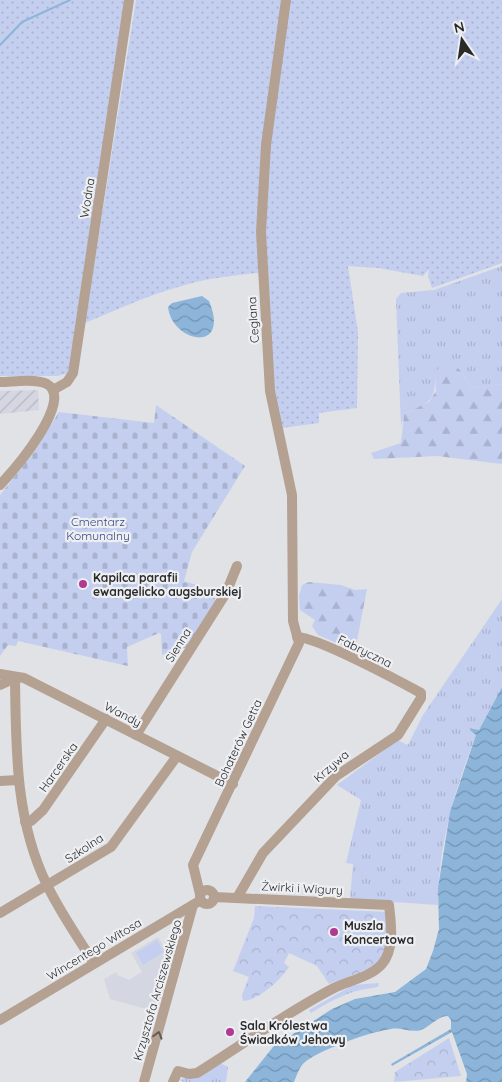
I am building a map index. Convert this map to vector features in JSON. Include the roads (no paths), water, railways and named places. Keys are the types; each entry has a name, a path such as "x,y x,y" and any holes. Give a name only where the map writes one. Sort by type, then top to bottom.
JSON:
{"street":[{"name":"Wodna","path":"53,390 67,382 73,374 129,0"},
{"name":"Ceglana","path":"286,0 266,154 261,241 270,391 292,495 293,621 297,637"},
{"path":"0,382 40,382 48,385 53,390 55,404 25,454 0,485"},
{"name":"Sienna","path":"136,735 226,593 237,566"},
{"name":"Fabryczna","path":"297,637 309,638 421,693"},
{"name":"Bohaterów Getta","path":"204,897 193,870 298,648 297,637"},
{"name":"Wandy","path":"0,674 24,678 233,784"},
{"path":"0,685 15,678 18,780 25,822 47,885 94,963"},
{"name":"Krzywa","path":"237,898 256,863 336,776 398,734 421,698 421,693"},
{"name":"Harcerska","path":"25,822 35,818 43,810 106,719"},
{"name":"Szkolna","path":"0,913 111,847 177,756"},
{"path":"0,781 18,780"},
{"name":"Żwirki i Wigury","path":"173,1082 178,1071 189,1074 197,1073 333,988 376,969 383,963 391,936 389,905 204,897"},
{"name":"Wincentego Witosa","path":"0,1020 204,897"},
{"name":"Krzysztofa Arciszewskiego","path":"144,1082 204,897"}],"water":[{"path":"202,296 209,301 214,318 212,329 207,336 198,337 189,335 179,329 172,319 168,307 172,303"},
{"path":"502,687 502,1082 466,1082 467,1074 452,1032 392,1066 391,1064 451,1029 451,1020 448,1016 444,1016 421,1030 391,1029 382,1031 359,1037 322,1052 305,1062 294,1082 245,1082 273,1047 332,1009 355,999 395,992 426,969 439,929 438,888 450,812 476,735 470,728 479,730"}],"waterway":[{"path":"0,45 22,22 70,0"}],"place":[{"name":"Kapilca parafii ewangelicko augsburskiej","path":"83,584"},
{"name":"Muszla Koncertowa","path":"334,932"},
{"name":"Sala Królestwa Świadków Jehowy","path":"230,1032"}],"park label":[{"name":"Cmentarz Komunalny","path":"98,528"}]}
